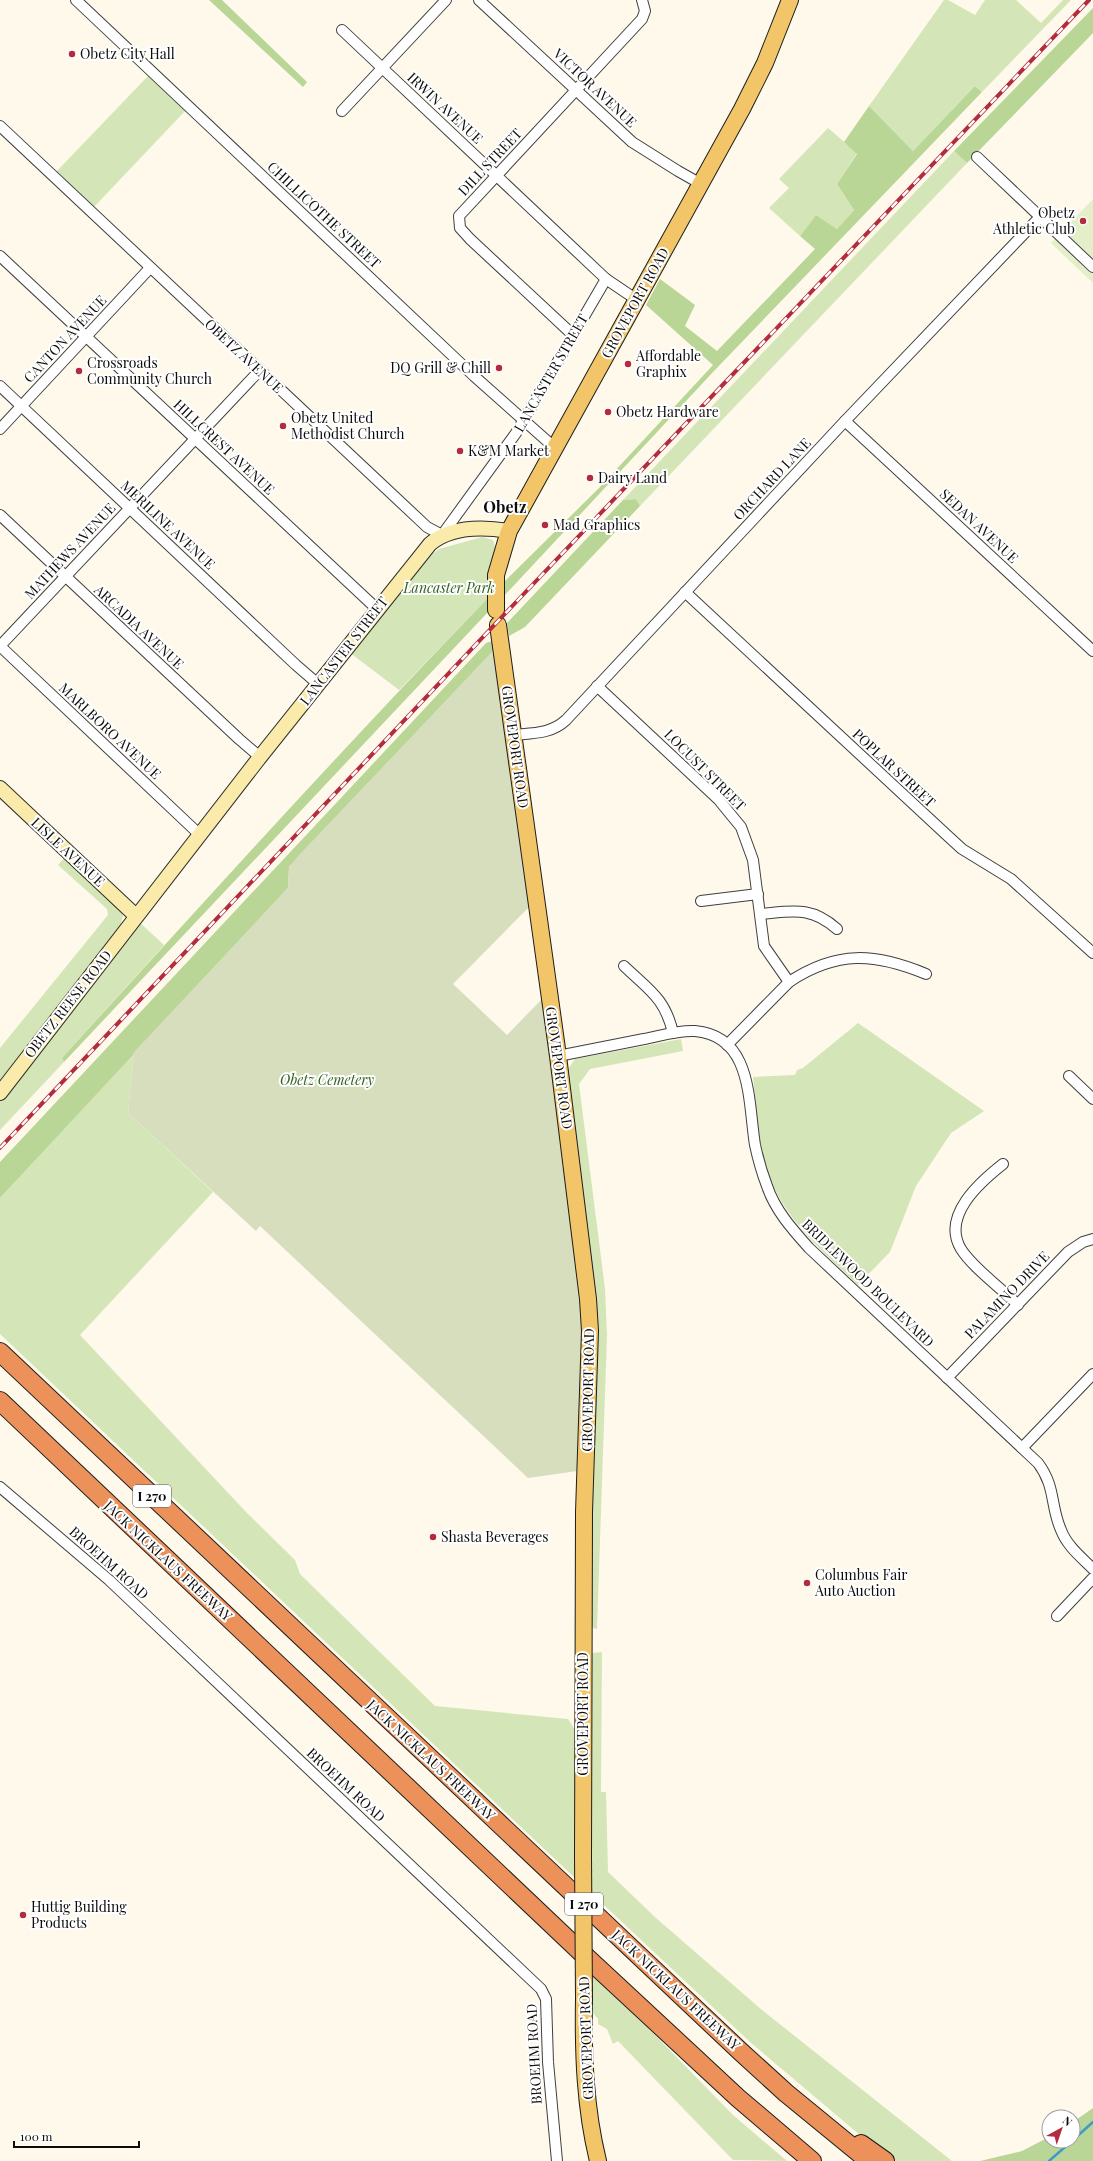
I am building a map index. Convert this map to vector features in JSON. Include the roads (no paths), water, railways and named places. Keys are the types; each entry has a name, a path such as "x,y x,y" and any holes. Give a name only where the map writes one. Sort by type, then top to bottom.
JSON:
{"highway":[{"name":"JACK NICKLAUS FREEWAY","path":"0,1352 786,2093 869,2161"},
{"name":"JACK NICKLAUS FREEWAY","path":"0,1401 577,1949 738,2098 812,2161"},
{"path":"786,2093 885,2161"}],"main road":[{"name":"GROVEPORT ROAD","path":"598,2161 586,2094 584,2055 584,1520 590,1331 580,1227 558,1056 497,617 496,575 509,531 701,184 765,63 790,0"}],"street":[{"name":"CHILLICOTHE STREET","path":"76,0 555,448"},
{"path":"342,111 446,0"},
{"name":"VICTOR AVENUE","path":"479,0 632,142 701,184"},
{"name":"DILL STREET","path":"573,335 460,228 458,216 642,19 645,11 642,0"},
{"name":"IRWIN AVENUE","path":"342,30 606,279 637,300"},
{"name":"OBETZ AVENUE","path":"0,126 427,527 442,536"},
{"path":"977,157 1039,218 1093,267"},
{"name":"ORCHARD LANE","path":"513,736 548,731 558,727 845,421 1039,218"},
{"name":"HILLCREST AVENUE","path":"0,256 377,609"},
{"name":"CANTON AVENUE","path":"0,429 150,268"},
{"name":"LANCASTER STREET","path":"136,916 377,609 427,547 442,536 524,420 606,279"},
{"name":"MATHEWS AVENUE","path":"0,646 260,370"},
{"name":"MERILINE AVENUE","path":"0,386 318,684"},
{"name":"SEDAN AVENUE","path":"845,421 1093,651"},
{"name":"ARCADIA AVENUE","path":"0,515 260,757"},
{"path":"442,536 480,528 509,531"},
{"name":"POPLAR STREET","path":"685,592 950,838 1023,889 1093,953"},
{"name":"MARLBORO AVENUE","path":"0,646 200,835"},
{"name":"LOCUST STREET","path":"597,686 730,812 741,827 754,860 764,946 789,982"},
{"name":"LISLE AVENUE","path":"0,788 136,916"},
{"path":"701,901 758,894"},
{"path":"761,914 794,910 806,911 818,914 837,929"},
{"name":"OBETZ REESE ROAD","path":"0,1093 136,916"},
{"path":"728,1045 789,982 800,975 826,964 853,958 884,959 926,974"},
{"path":"624,966 663,1004 669,1016 673,1033"},
{"name":"BRIDLEWOOD BOULEVARD","path":"558,1056 688,1031 707,1033 728,1045 734,1052 743,1069 755,1146 767,1188 783,1217 809,1248 1038,1463 1050,1482 1056,1514 1067,1541 1093,1569"},
{"path":"1068,1076 1093,1099"},
{"path":"1003,1164 982,1180 961,1209 955,1225 958,1242 967,1257 1018,1305"},
{"name":"PALAMINO DRIVE","path":"947,1378 1068,1252 1083,1242 1093,1239"},
{"path":"1022,1448 1093,1374"},
{"name":"BROEHM ROAD","path":"0,1487 109,1580 541,1989 546,1999 548,2062 557,2161"},
{"path":"1057,1616 1093,1578"}],"waterway":[{"path":"1081,2133 1093,2122"},
{"path":"1049,2161 1063,2149"}],"railway":[{"path":"0,1148 518,600 1089,0"}],"place":[{"name":"Obetz City Hall","path":"72,54"},
{"name":"Obetz Athletic Club","path":"1083,221"},
{"name":"Affordable Graphix","path":"628,364"},
{"name":"DQ Grill & Chill","path":"499,368"},
{"name":"Crossroads Community Church","path":"79,371"},
{"name":"Obetz Hardware","path":"608,412"},
{"name":"Obetz United Methodist Church","path":"283,426"},
{"name":"K&M Market","path":"460,451"},
{"name":"Dairy Land","path":"590,478"},
{"name":"Mad Graphics","path":"545,525"},
{"name":"Shasta Beverages","path":"433,1537"},
{"name":"Columbus Fair Auto Auction","path":"807,1583"},
{"name":"Huttig Building Products","path":"23,1915"}],"district":[{"name":"Obetz","path":"505,507"}],"park label":[{"name":"Lancaster Park","path":"449,588"},
{"name":"Obetz Cemetery","path":"327,1080"}]}
